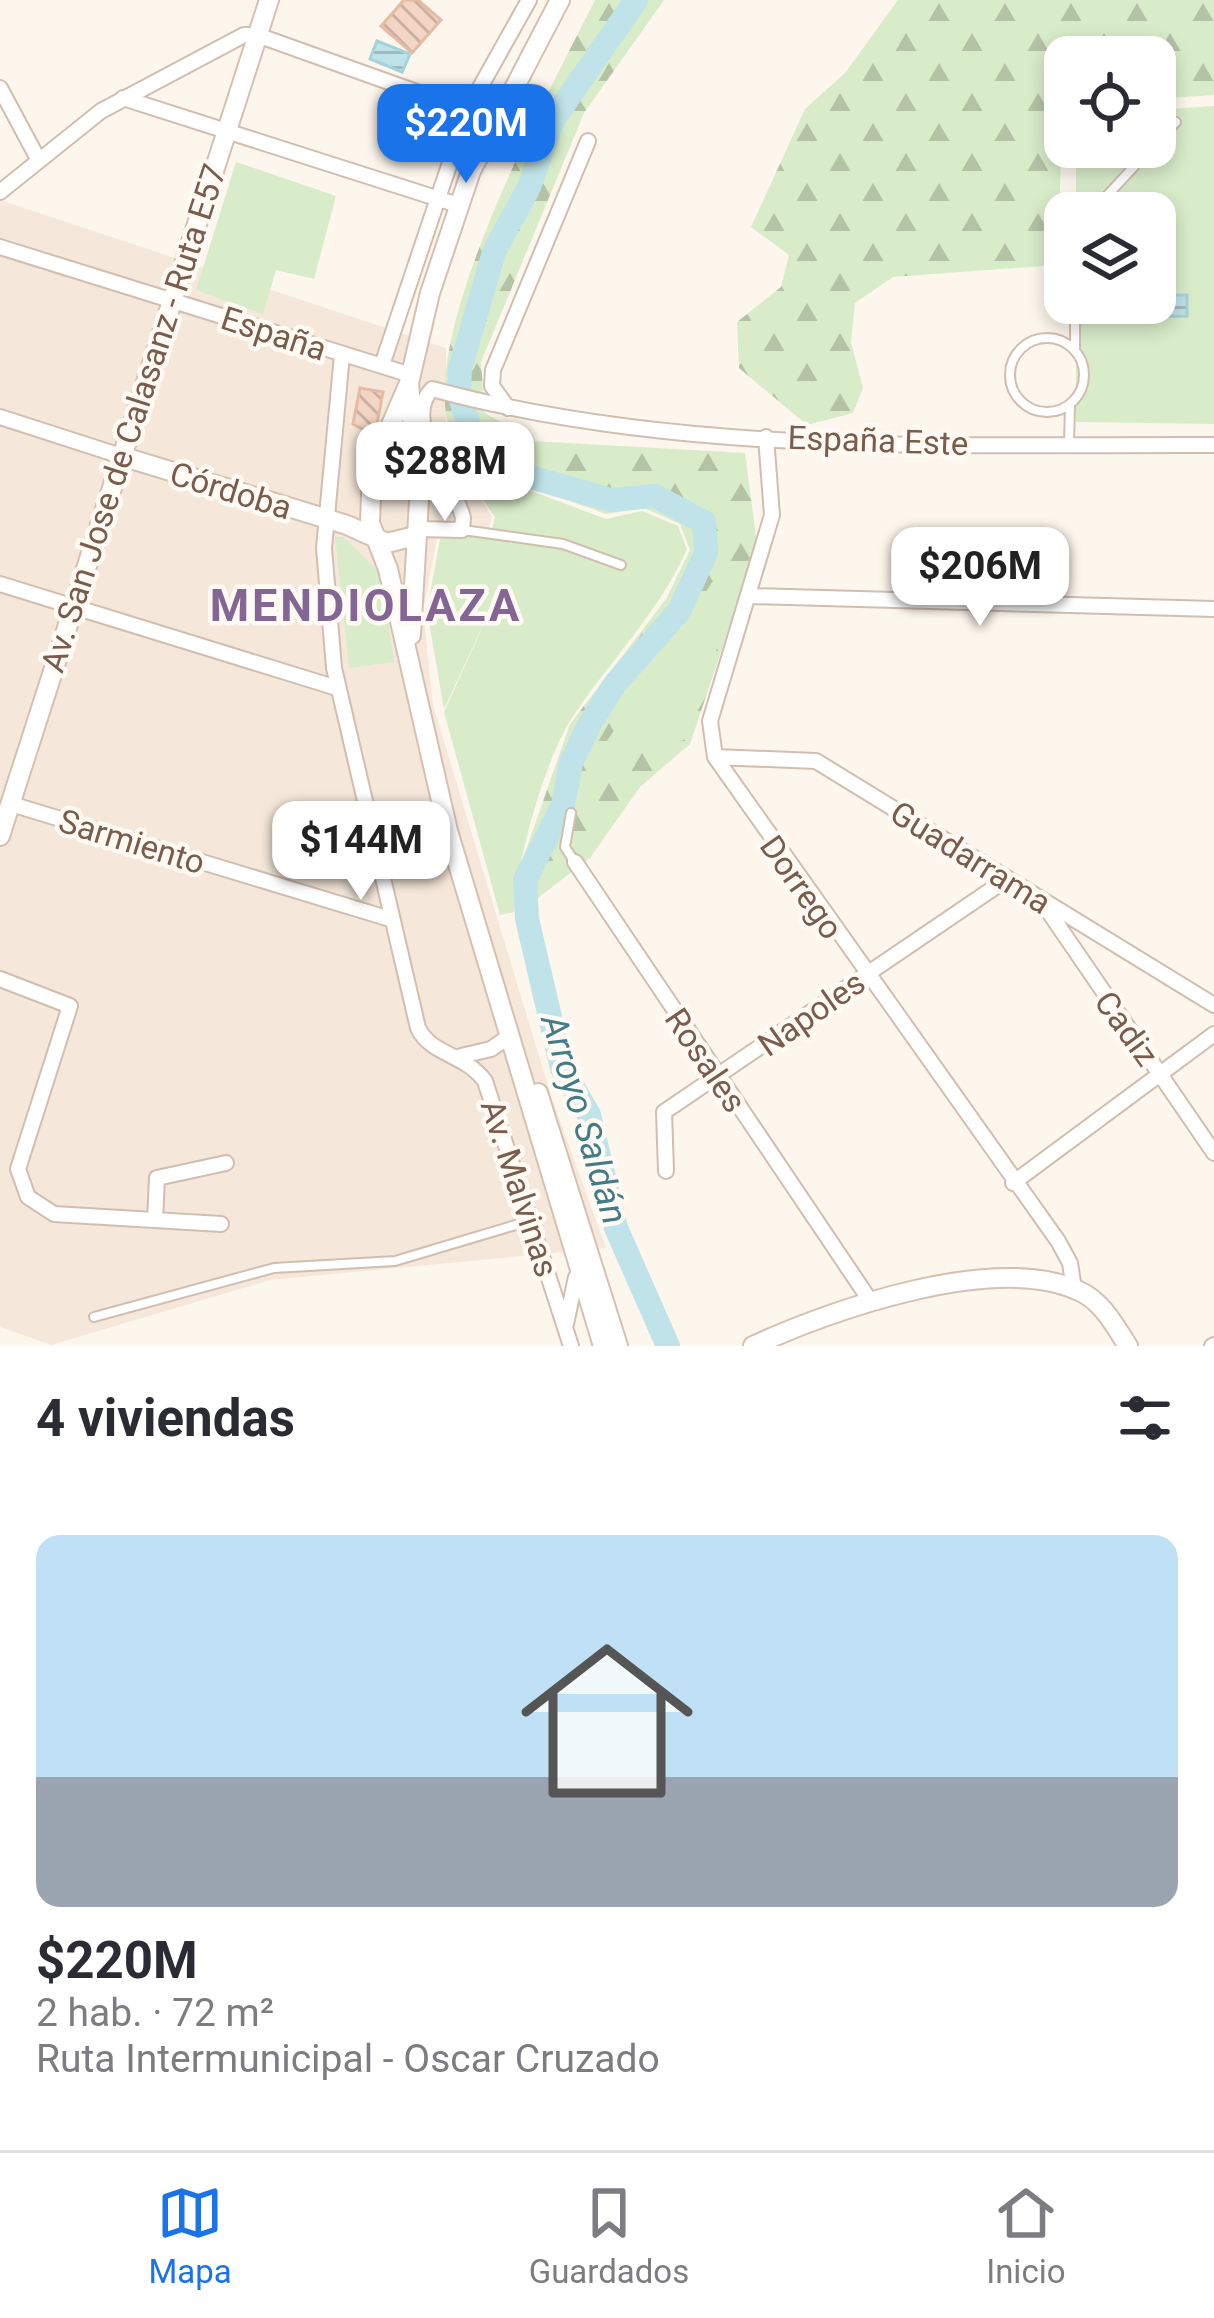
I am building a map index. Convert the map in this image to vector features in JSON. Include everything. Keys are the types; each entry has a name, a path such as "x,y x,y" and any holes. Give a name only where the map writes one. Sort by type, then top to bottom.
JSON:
{"main road":[{"name":"Av. San Jose de Calasanz - Ruta E57","path":"0,836 268,0"},
{"path":"325,519 356,507 371,474 410,379 458,206 495,120 560,0"},
{"path":"410,379 416,466 411,667"},
{"name":"Córdoba","path":"122,456 395,544 416,532"},
{"path":"371,474 394,456 416,466"},
{"path":"371,474 374,536 388,569 446,811 508,1037 603,1346"},
{"path":"446,811 618,1346"},
{"path":"753,1346 869,1299 1013,1281 1074,1289 1102,1309 1128,1346"}],"street":[{"path":"382,365 468,109 529,0"},
{"path":"0,192 38,157 123,98 227,41 257,34 495,120"},
{"path":"0,88 38,157"},
{"path":"123,98 458,206"},
{"path":"512,411 492,386 493,370 588,140"},
{"name":"España","path":"0,247 382,365 410,379"},
{"name":"Av. Malvinas","path":"342,355 325,519 337,688 390,919 424,1039 461,1056 485,1081 571,1346"},
{"name":"España Este","path":"461,530 460,502 431,447 424,418 428,392 544,416 766,437 1214,445"},
{"name":"Córdoba","path":"0,416 122,456"},
{"path":"715,757 710,722 772,515 766,437"},
{"path":"416,532 461,530"},
{"path":"0,584 337,688"},
{"path":"750,596 1214,609"},
{"name":"Guadarrama","path":"715,757 816,761 1214,1005"},
{"name":"Dorrego","path":"715,757 865,975 1058,1241 1074,1289"},
{"name":"Sarmiento","path":"11,804 390,919"},
{"name":"Rosales","path":"575,862 869,1299"},
{"name":"Napoles","path":"667,1172 664,1112 1007,879"},
{"name":"Cadiz","path":"1042,902 1214,1153"},
{"path":"0,980 70,1006 18,1169 28,1197 54,1214 221,1224"},
{"path":"1013,1183 1214,1034"},
{"path":"461,1056 491,1049 508,1037"},
{"path":"545,1162 578,1287 565,1326"},
{"path":"155,1220 157,1178 226,1163"}],"lane":[{"path":"1111,192 1133,168"},
{"path":"1069,445 1070,405 1084,379 1075,350 1076,324"},
{"path":"1070,405 1053,412 1029,407 1016,395 1010,372 1020,350 1035,340 1060,340 1075,350"},
{"path":"461,530 563,544 621,565"},
{"name":"Rosales","path":"572,813 565,847 575,862"},
{"path":"94,1317 274,1268 395,1262 529,1221"}],"shaded area":[{"path":"0,200 446,348 446,421 472,468 474,489 492,516 488,533 437,538 423,611 433,705 551,1096 606,1248 270,1280 51,1345 0,1327"}],"green space":[{"path":"595,0 664,0 584,113 481,362 485,413 533,441 745,453 757,544 690,744 640,787 590,858 517,914 519,870 570,724 666,599 690,550 680,524 644,508 606,514 473,467 447,419 445,376 472,266 522,146"},
{"path":"898,0 1214,0 1214,95 1176,98 1176,36 1044,36 1044,168 1061,168 1060,192 1044,192 1044,266 893,277 855,303 851,342 863,388 853,413 807,425 739,368 737,322 781,287 789,255 751,227 805,109 845,73"},
{"path":"1214,106 1214,424 1076,422 1076,324 1176,324 1176,192 1076,192 1076,168 1176,168 1176,109"},
{"path":"236,162 336,196 314,279 276,270 263,314 196,290"},
{"path":"475,470 606,519 642,511 678,526 687,549 663,594 562,736 534,812 514,912 500,915 444,712 501,586 444,709 427,611 440,539 490,535 495,518 476,488"},
{"path":"335,537 343,537 381,574 394,662 349,668"},
{"path":"717,575 739,587 684,740 591,765"}],"water":[{"path":"377,41 410,54 402,72 370,59"},
{"path":"1176,295 1187,295 1187,316 1176,316"}],"building":[{"path":"404,0 418,0 441,20 412,53 381,26"},
{"path":"360,388 383,392 376,429 368,432 353,424"}],"waterway":[{"name":"Arroyo Saldán","path":"636,0 553,120 529,187 494,252 460,369 459,394 470,429 498,468 611,500 655,496 704,522 706,553 679,611 615,684 589,725 571,763 563,805 525,880 527,919 562,1068 589,1115 616,1228 668,1346"}],"district":[{"name":"MENDIOLAZA","path":"366,605"}]}
